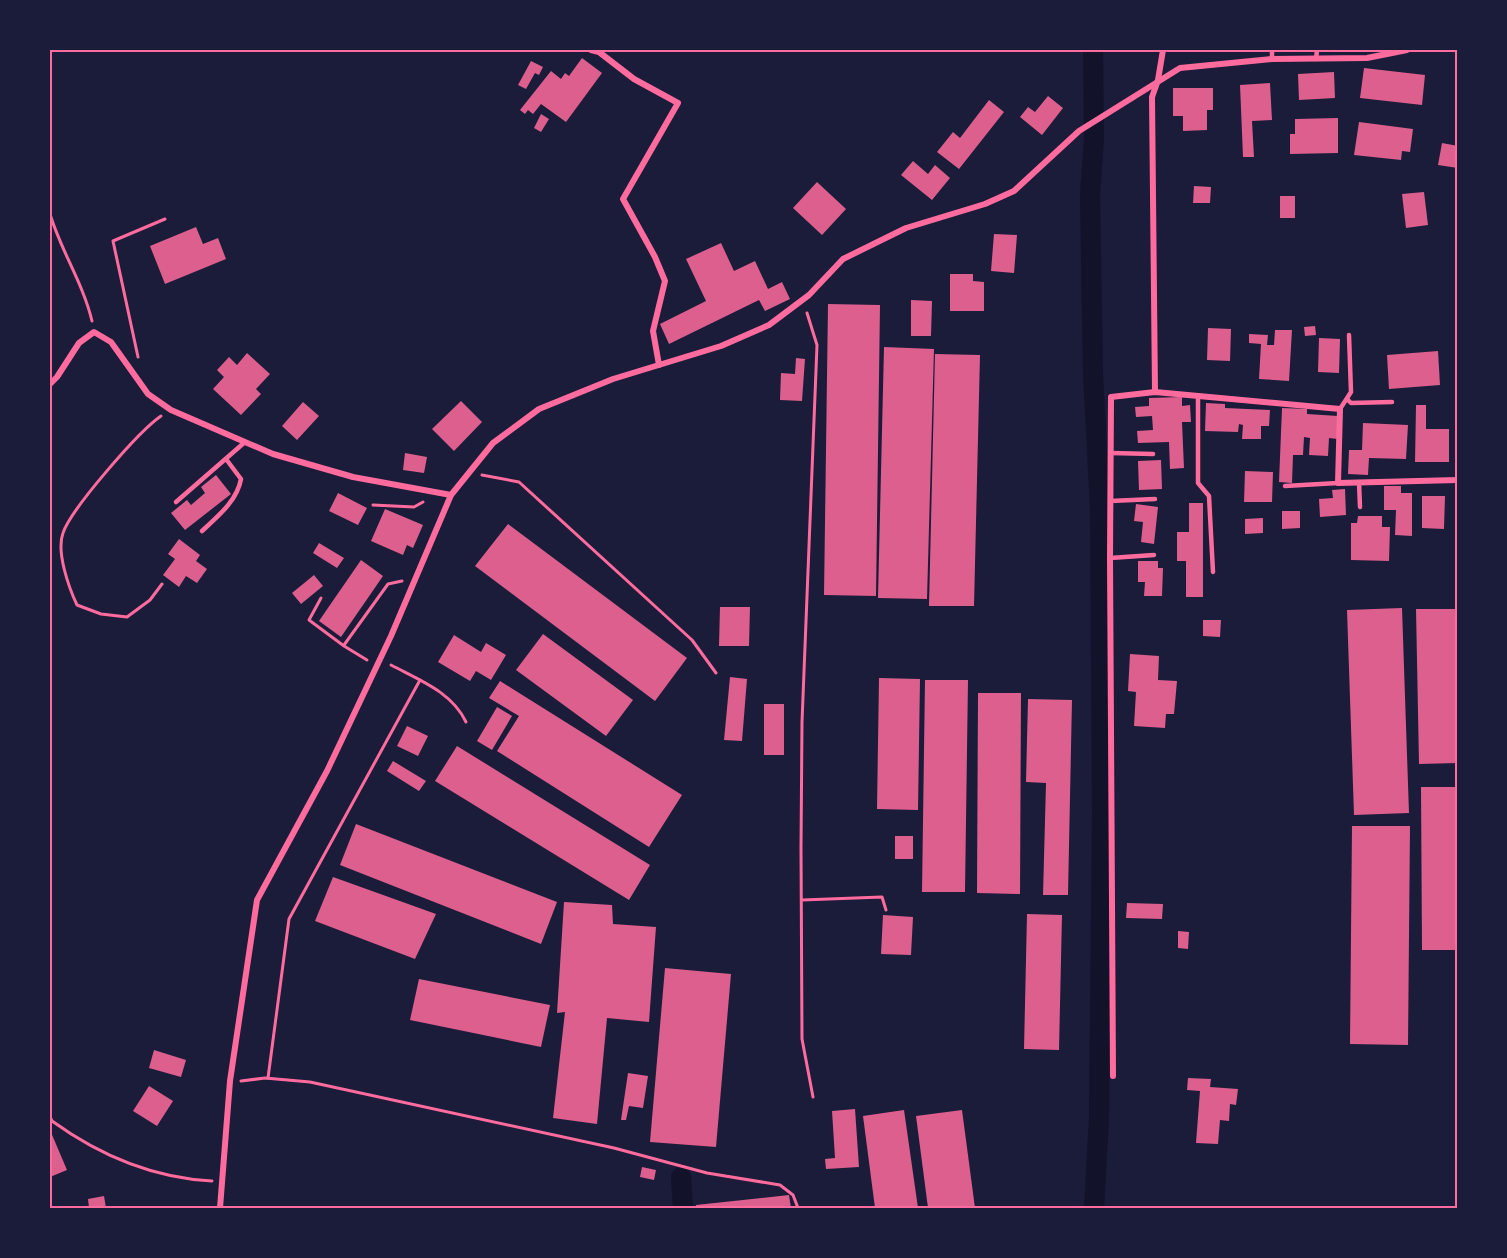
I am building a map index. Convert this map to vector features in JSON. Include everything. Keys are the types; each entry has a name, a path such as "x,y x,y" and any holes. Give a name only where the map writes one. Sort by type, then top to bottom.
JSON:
{"street":[{"path":"591,50 599,52 634,79 678,103 623,199 655,257 664,281 653,331 658,365"},
{"path":"1155,392 1152,98 1158,80 1163,50"},
{"path":"220,1209 230,1081 257,900 327,771 380,659 451,495 493,443 539,409 613,380 721,346 769,325 802,300 843,259 906,228 985,204 1014,191 1078,131 1180,68 1272,59 1367,58 1407,50"},
{"path":"50,384 79,343 94,332 111,342 148,394 171,410 273,454 353,477 451,495"},
{"path":"1113,1076 1111,397 1155,392 1341,409 1338,483 1458,480"}],"lane":[{"path":"1272,50 1272,59"},
{"path":"1316,59 1317,50"},
{"path":"1341,409 1352,392 1348,335"},
{"path":"1198,396 1198,483 1209,496 1213,572"},
{"path":"1347,399 1351,403 1392,402"},
{"path":"176,502 245,442"},
{"path":"1111,453 1154,454"},
{"path":"202,531 222,513 239,492 242,479 226,459"},
{"path":"1359,482 1360,507"},
{"path":"1285,486 1338,483"},
{"path":"1110,501 1155,499"},
{"path":"1110,558 1154,555"}],"path":[{"path":"50,214 57,237 87,299 94,332"},
{"path":"139,363 113,240 165,219"},
{"path":"802,300 817,345 802,722 802,1039 813,1097"},
{"path":"162,584 150,600 127,616 101,615 77,605 68,587 62,535 74,513 131,444 158,418 171,410"},
{"path":"471,471 491,478 519,482 692,640 716,673"},
{"path":"373,505 414,507 437,493"},
{"path":"344,646 388,584 415,578"},
{"path":"321,598 309,620 366,660 380,659 444,693 460,711 466,722"},
{"path":"268,1078 289,919 420,680"},
{"path":"802,900 882,897 886,910"},
{"path":"230,1081 268,1078 310,1082 614,1148 707,1173 780,1185 793,1195 798,1209"},
{"path":"50,1117 52,1121 76,1138 148,1171 193,1180 222,1181"}],"building":[{"path":"582,58 602,73 566,122 541,104 533,114 528,110 525,114 520,110 551,71 561,79 565,73 569,76"},
{"path":"531,61 543,67 539,75 535,73 526,89 518,85"},
{"path":"1364,68 1425,75 1422,105 1360,98"},
{"path":"1334,72 1335,98 1299,100 1298,74"},
{"path":"1270,83 1272,120 1252,121 1254,157 1243,157 1240,85"},
{"path":"1173,88 1213,88 1213,110 1207,110 1207,130 1183,131 1183,116 1173,116"},
{"path":"1048,96 1063,108 1042,135 1020,117 1028,107 1035,112"},
{"path":"989,100 1004,112 959,169 937,152 953,132 960,138"},
{"path":"541,114 549,119 541,132 534,128"},
{"path":"1338,118 1338,153 1290,154 1290,134 1295,134 1295,119"},
{"path":"1359,122 1413,129 1410,152 1402,151 1401,160 1354,155"},
{"path":"1442,143 1458,146 1458,168 1438,165"},
{"path":"913,161 928,174 935,165 950,178 932,200 901,175"},
{"path":"817,182 846,209 822,235 793,208"},
{"path":"1194,186 1211,187 1210,203 1193,203"},
{"path":"1424,192 1428,225 1406,228 1402,194"},
{"path":"1280,196 1295,196 1295,218 1280,218"},
{"path":"196,227 203,244 218,238 226,259 165,284 150,246"},
{"path":"994,234 1017,235 1014,273 991,271"},
{"path":"721,243 734,271 755,261 768,289 782,282 790,299 765,311 759,300 669,344 660,324 706,301 686,259"},
{"path":"950,274 973,274 973,281 984,282 984,311 950,311"},
{"path":"911,300 932,301 931,336 911,336"},
{"path":"828,304 880,305 876,596 824,595"},
{"path":"1315,326 1316,335 1305,336 1304,327"},
{"path":"1208,328 1231,329 1230,361 1207,360"},
{"path":"1275,330 1292,330 1289,381 1259,379 1261,344 1249,343 1249,334 1268,335 1267,345 1274,345"},
{"path":"1319,338 1340,339 1339,373 1318,372"},
{"path":"884,347 934,349 927,599 878,598"},
{"path":"1438,351 1440,385 1389,389 1387,355"},
{"path":"247,353 270,374 256,389 261,394 241,415 213,389 224,377 217,370 229,357 237,365"},
{"path":"935,354 980,355 974,606 929,606"},
{"path":"796,358 805,359 802,401 780,400 781,373 795,374"},
{"path":"1182,397 1182,406 1190,405 1191,422 1182,422 1184,468 1170,469 1169,442 1138,443 1137,431 1153,430 1152,416 1136,417 1135,407 1149,406 1149,398"},
{"path":"461,401 482,422 454,451 432,429"},
{"path":"303,402 319,416 297,440 282,426"},
{"path":"1206,403 1225,404 1225,408 1270,410 1269,426 1261,426 1261,439 1242,439 1243,425 1239,424 1238,432 1205,431"},
{"path":"1416,405 1426,405 1426,429 1449,429 1449,462 1415,462"},
{"path":"1282,408 1307,409 1307,414 1338,416 1337,439 1329,438 1328,456 1309,455 1310,438 1304,437 1303,455 1293,455 1292,483 1279,482"},
{"path":"1363,423 1408,425 1406,459 1369,458 1368,475 1348,474 1349,450 1362,450"},
{"path":"405,453 427,457 424,473 403,470"},
{"path":"1161,460 1162,489 1139,490 1138,461"},
{"path":"1245,471 1273,472 1272,502 1244,502"},
{"path":"216,475 231,494 185,530 171,513 187,500 191,505 205,493 201,487"},
{"path":"1384,486 1401,486 1401,493 1412,493 1412,536 1395,535 1396,510 1384,510"},
{"path":"1345,489 1346,515 1320,517 1319,499 1333,498 1332,490"},
{"path":"338,493 367,508 358,525 329,511"},
{"path":"1422,496 1445,496 1444,529 1422,528"},
{"path":"1189,503 1203,503 1203,597 1186,597 1186,561 1177,561 1177,532 1189,532"},
{"path":"1136,504 1158,507 1154,544 1141,542 1143,522 1134,521"},
{"path":"385,509 423,525 413,548 407,545 403,555 371,541"},
{"path":"1282,511 1300,511 1300,528 1282,529"},
{"path":"1358,516 1382,516 1382,527 1390,527 1389,561 1351,560 1351,523 1357,523"},
{"path":"1263,518 1263,533 1245,534 1245,519"},
{"path":"508,524 687,658 655,701 475,566"},
{"path":"179,539 200,555 196,561 207,569 197,583 186,576 179,587 163,575 175,559 168,554"},
{"path":"319,543 344,558 337,568 313,553"},
{"path":"361,560 383,576 341,637 319,621"},
{"path":"1138,561 1158,561 1158,568 1163,568 1162,596 1144,596 1145,582 1138,582"},
{"path":"314,575 323,586 301,604 292,593"},
{"path":"720,607 750,607 749,646 719,646"},
{"path":"1402,608 1409,813 1354,815 1347,610"},
{"path":"1416,609 1458,609 1458,763 1419,764"},
{"path":"1203,620 1221,620 1220,637 1203,636"},
{"path":"543,634 633,700 606,736 516,670"},
{"path":"454,635 481,652 486,643 506,655 491,680 476,671 470,681 438,662"},
{"path":"1130,654 1159,656 1158,680 1177,681 1174,714 1166,714 1165,728 1134,726 1136,692 1128,691"},
{"path":"730,677 747,679 742,741 724,740"},
{"path":"879,678 920,679 918,810 877,809"},
{"path":"925,680 968,680 965,892 922,892"},
{"path":"500,681 682,795 649,847 497,751 519,716 489,698"},
{"path":"978,693 1021,693 1020,894 977,893"},
{"path":"1028,699 1072,700 1068,895 1043,895 1046,783 1026,782"},
{"path":"764,704 784,704 784,755 764,755"},
{"path":"497,707 512,716 492,750 477,741"},
{"path":"407,726 428,736 418,756 397,746"},
{"path":"457,746 650,865 629,900 435,781"},
{"path":"393,761 426,781 419,791 387,771"},
{"path":"1421,787 1458,787 1458,950 1422,950"},
{"path":"356,824 557,902 541,944 340,865"},
{"path":"1352,826 1410,826 1408,1045 1350,1044"},
{"path":"895,836 913,836 913,859 895,859"},
{"path":"333,877 436,914 415,959 315,921"},
{"path":"564,902 612,905 613,924 656,927 649,1022 607,1018 597,1124 553,1118 565,1012 557,1013"},
{"path":"1127,903 1163,904 1162,919 1126,918"},
{"path":"1027,914 1062,915 1059,1050 1024,1049"},
{"path":"883,915 913,917 911,955 881,954"},
{"path":"1178,931 1189,932 1188,949 1178,948"},
{"path":"665,968 731,974 716,1147 650,1142"},
{"path":"419,979 550,1005 541,1047 410,1020"},
{"path":"154,1050 186,1060 181,1077 149,1068"},
{"path":"628,1073 648,1076 643,1108 629,1106 626,1120 621,1120"},
{"path":"1188,1078 1211,1079 1210,1087 1238,1089 1236,1105 1230,1104 1229,1121 1220,1120 1218,1144 1196,1143 1200,1091 1187,1090"},
{"path":"149,1086 173,1101 157,1126 133,1111"},
{"path":"855,1109 859,1167 826,1169 825,1159 835,1158 832,1111"},
{"path":"904,1110 918,1208 875,1208 863,1116"},
{"path":"962,1110 975,1208 928,1208 916,1116"},
{"path":"50,1130 67,1170 50,1177"},
{"path":"642,1167 656,1170 654,1180 640,1177"},
{"path":"789,1195 791,1208 696,1208 696,1205"},
{"path":"104,1196 106,1208 89,1208 88,1199"}],"waterway":[{"path":"1093,50 1094,139 1090,194 1093,375 1100,508 1102,813 1099,1118 1094,1208"},
{"path":"681,1177 683,1208"}]}
